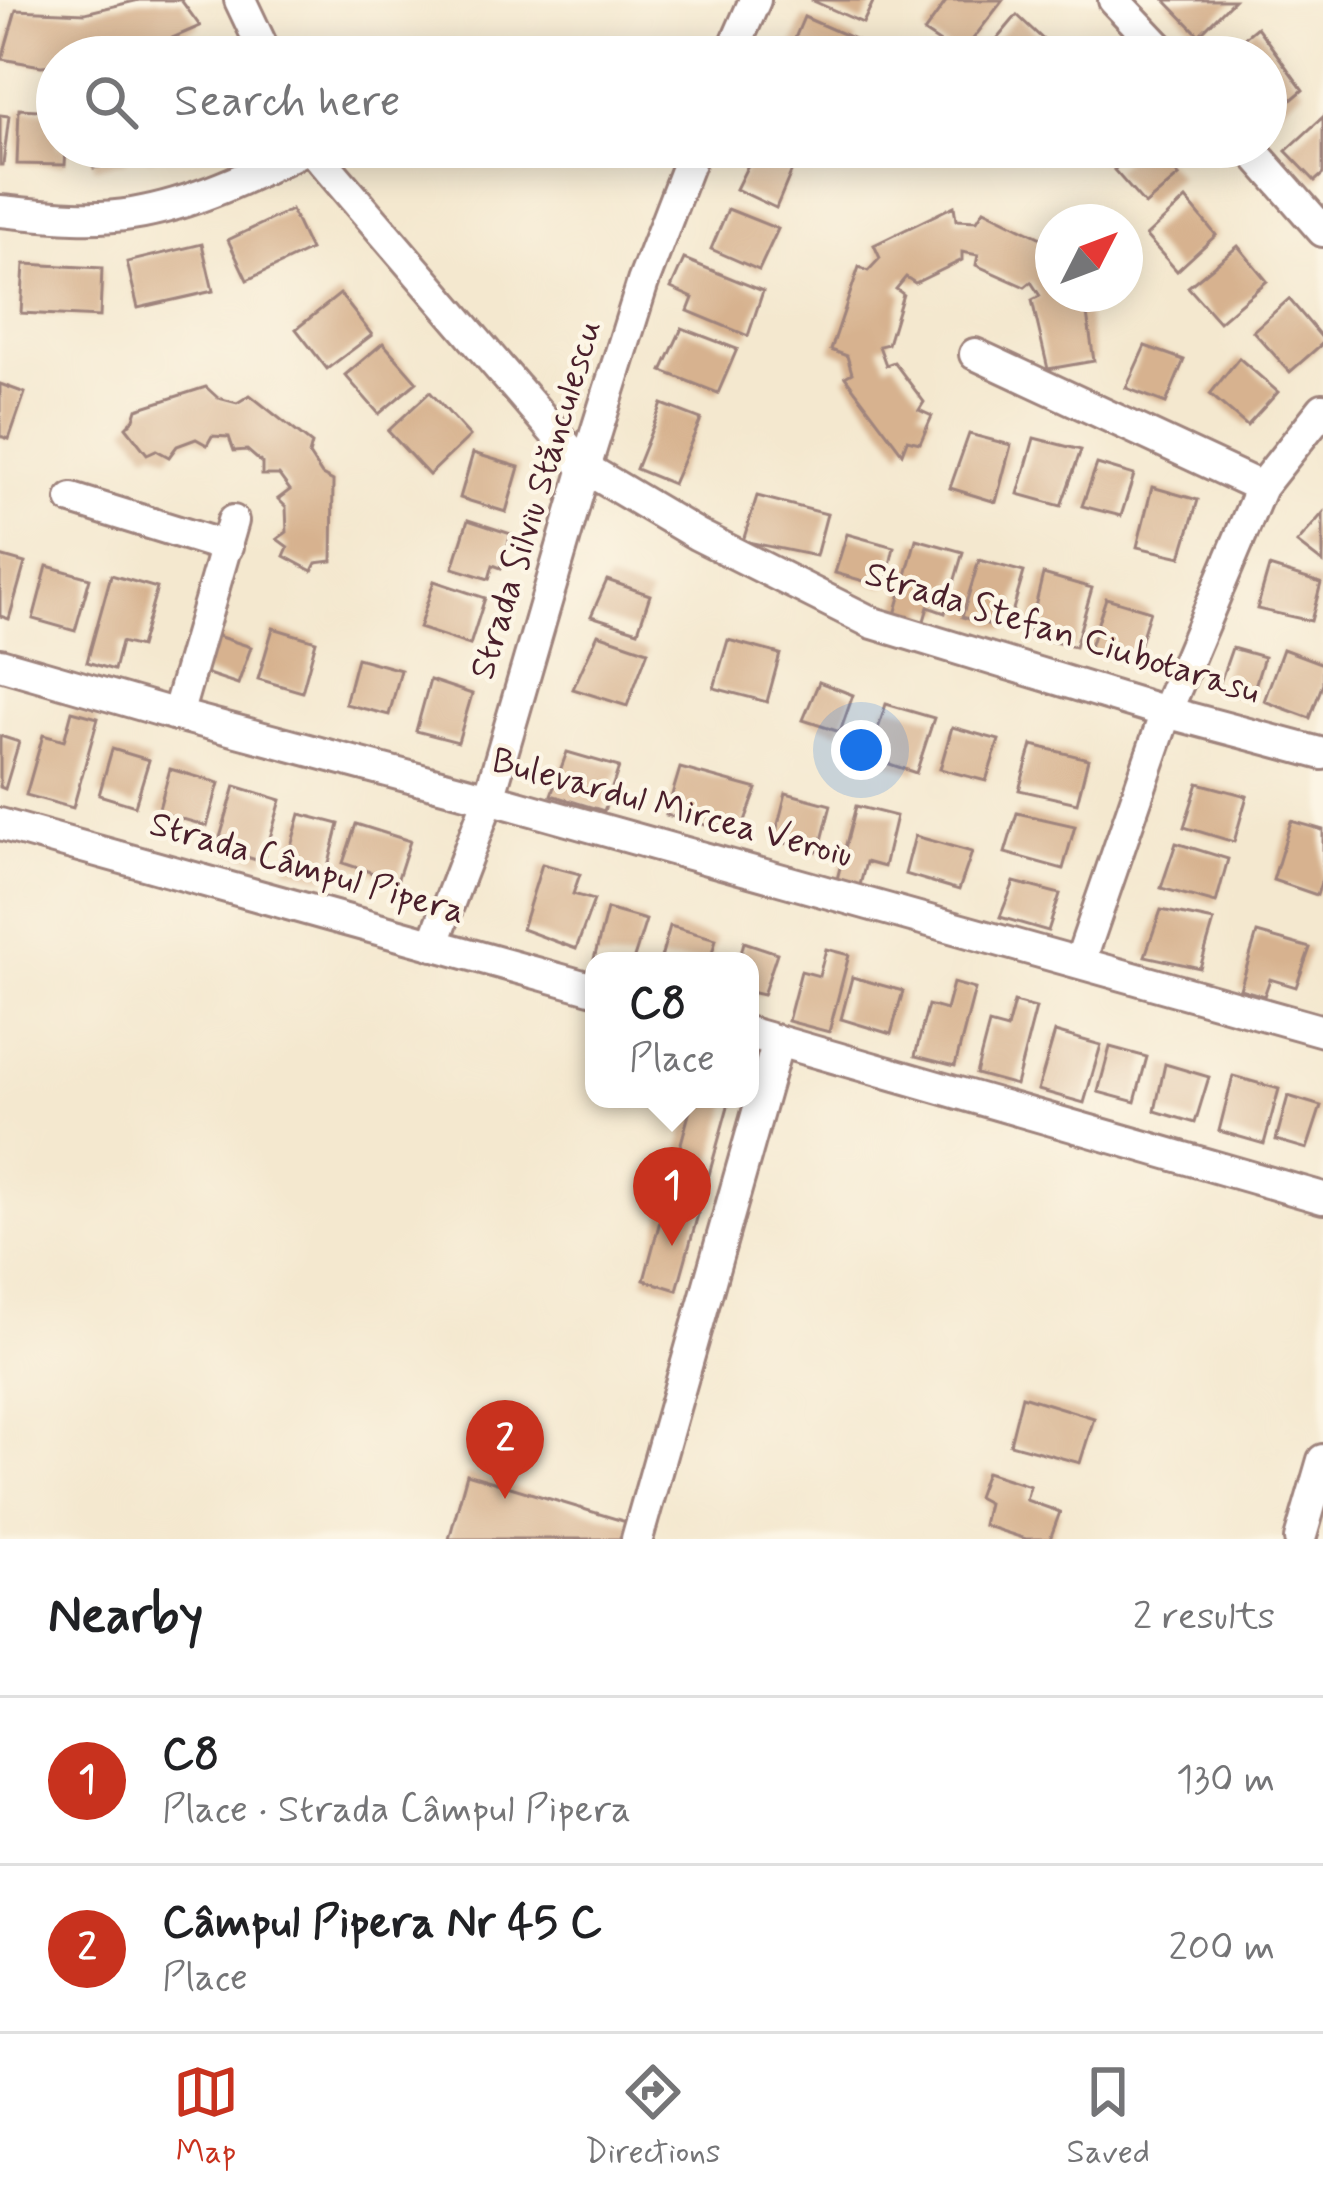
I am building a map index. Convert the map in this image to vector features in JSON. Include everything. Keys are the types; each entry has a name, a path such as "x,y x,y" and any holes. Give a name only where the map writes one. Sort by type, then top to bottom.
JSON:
{"street":[{"path":"240,0 257,36"},
{"path":"739,36 755,0"},
{"path":"1114,0 1148,36"},
{"path":"0,212 89,217 132,214 202,195 262,168"},
{"name":"Strada Stefan Ciubotarasu","path":"327,168 585,468 698,535 873,623 1323,754"},
{"name":"Strada Silviu Stănculescu","path":"433,945 489,798 585,468 644,282 687,168"},
{"path":"1267,168 1323,232"},
{"path":"975,354 1261,487"},
{"path":"1080,962 1166,712 1261,487 1323,409"},
{"path":"72,499 230,534 177,715"},
{"name":"Bulevardul Mircea Veroiu","path":"0,664 1323,1031"},
{"name":"Strada Câmpul Pipera","path":"0,824 585,987"},
{"path":"764,1038 1323,1198"},
{"path":"637,1539 746,1108"},
{"path":"1300,1539 1323,1460"}],"building":[{"path":"139,0 181,0 200,26 177,36 36,36 36,65 2,59 16,10 85,13"},
{"path":"811,0 874,0 863,23"},
{"path":"947,0 1003,0 975,36 924,32"},
{"path":"1165,0 1234,0 1199,35"},
{"path":"1017,15 1039,36 1000,36"},
{"path":"804,17 848,36 796,36"},
{"path":"1287,68 1303,90 1287,104"},
{"path":"19,109 36,110 36,164 17,164"},
{"path":"0,115 9,116 3,165 0,165"},
{"path":"1323,117 1323,174 1315,181 1287,150"},
{"path":"746,168 793,168 776,208 736,189"},
{"path":"1172,168 1179,176 1145,205 1114,170"},
{"path":"1186,199 1216,235 1177,271 1146,236"},
{"path":"954,206 956,220 977,221 984,210 1035,235 1035,288 1031,282 1025,287 976,265 978,255 962,252 962,260 915,283 906,277 896,289 903,294 888,344 879,346 886,365 894,362 924,402 919,410 932,416 920,443 907,440 902,453 845,377 852,373 847,356 831,350 859,267 868,271 880,258 874,245"},
{"path":"728,209 778,229 759,270 711,249"},
{"path":"291,210 310,250 247,280 228,240"},
{"path":"202,244 213,291 138,308 127,262"},
{"path":"1238,246 1267,281 1219,322 1188,287"},
{"path":"684,259 763,291 748,336 688,311 693,298 671,288"},
{"path":"24,264 102,268 100,317 21,313"},
{"path":"340,294 372,335 327,369 296,329"},
{"path":"1289,299 1323,339 1290,372 1253,331"},
{"path":"1032,300 1035,312 1087,312 1094,361 1048,369"},
{"path":"682,328 737,349 718,393 662,371"},
{"path":"383,343 417,382 379,414 345,375"},
{"path":"1145,346 1184,360 1166,403 1126,388"},
{"path":"1239,358 1278,392 1247,426 1210,394"},
{"path":"0,384 25,393 9,439 0,436"},
{"path":"206,387 218,398 237,403 250,395 312,444 309,455 322,475 333,481 332,561 316,563 312,571 284,556 288,547 277,539 287,532 286,507 278,499 290,490 279,475 262,475 262,463 247,450 234,451 229,437 212,436 207,445 196,439 177,446 169,457 156,450 147,454 126,427 137,409"},
{"path":"430,392 470,436 429,475 388,431"},
{"path":"662,404 701,419 673,484 636,469"},
{"path":"969,434 1011,445 996,502 950,488"},
{"path":"1034,438 1081,450 1061,506 1018,494"},
{"path":"473,453 519,467 506,512 460,498"},
{"path":"1097,464 1134,475 1121,516 1082,506"},
{"path":"1152,487 1198,500 1181,557 1137,547"},
{"path":"757,496 827,514 816,556 743,541"},
{"path":"1323,513 1323,563 1297,543"},
{"path":"468,520 511,534 501,568 493,565 489,579 453,568"},
{"path":"847,534 894,547 885,587 835,573"},
{"path":"916,539 963,552 945,613 928,607 921,631 893,622"},
{"path":"0,556 25,563 9,619 0,616"},
{"path":"979,560 1024,572 1007,630 962,617"},
{"path":"47,566 90,578 75,631 33,619"},
{"path":"1269,567 1321,583 1311,621 1257,609"},
{"path":"1043,574 1092,588 1075,647 1028,636"},
{"path":"111,575 157,588 140,647 121,642 114,670 87,662"},
{"path":"607,580 650,595 638,631 591,616"},
{"path":"434,581 485,598 470,645 419,628"},
{"path":"1106,598 1150,611 1133,665 1088,653"},
{"path":"273,628 316,641 302,692 258,679"},
{"path":"598,634 648,651 627,706 573,689"},
{"path":"214,635 251,647 238,684 202,672"},
{"path":"728,640 780,654 767,702 714,688"},
{"path":"1232,648 1264,657 1251,699 1217,691"},
{"path":"1283,649 1323,664 1323,683 1310,718 1264,701"},
{"path":"357,658 401,670 389,715 345,704"},
{"path":"430,680 472,694 458,742 416,731"},
{"path":"819,682 853,695 840,732 803,720"},
{"path":"886,704 934,718 916,773 869,757"},
{"path":"72,711 98,718 73,808 26,795 43,735 64,741"},
{"path":"952,727 999,740 986,781 940,769"},
{"path":"0,736 19,742 5,789 0,787"},
{"path":"1032,745 1088,759 1077,803 1019,790"},
{"path":"112,749 149,760 135,806 99,795"},
{"path":"567,752 619,767 604,811 551,795"},
{"path":"680,768 757,789 740,834 666,815"},
{"path":"170,769 219,783 207,826 158,812"},
{"path":"1198,783 1247,796 1234,842 1184,827"},
{"path":"235,786 281,800 263,862 217,848"},
{"path":"786,793 831,805 819,852 774,840"},
{"path":"856,806 896,816 884,867 866,862 859,889 836,883"},
{"path":"1017,813 1075,826 1063,869 1005,853"},
{"path":"300,814 339,824 325,879 285,868"},
{"path":"1291,821 1323,830 1323,876 1317,895 1273,880"},
{"path":"356,824 410,841 397,881 343,863"},
{"path":"915,836 972,852 959,890 905,874"},
{"path":"1176,843 1228,859 1216,903 1161,888"},
{"path":"542,864 580,874 573,894 594,900 576,949 522,929"},
{"path":"1014,882 1060,894 1048,931 1000,917"},
{"path":"607,909 646,920 636,952 596,952"},
{"path":"1161,910 1214,921 1200,968 1145,956"},
{"path":"670,926 716,939 712,952 663,952"},
{"path":"1257,933 1310,948 1296,987 1270,979 1264,996 1240,989"},
{"path":"744,942 777,953 763,995 759,994 759,952 741,952"},
{"path":"826,949 849,955 829,1032 788,1021 801,971 819,976"},
{"path":"852,977 903,991 891,1034 841,1019"},
{"path":"953,983 975,989 955,1066 915,1056 928,1005 946,1010"},
{"path":"1014,1002 1036,1008 1016,1085 976,1074 989,1024 1007,1029"},
{"path":"1055,1032 1101,1045 1084,1103 1038,1090"},
{"path":"1110,1047 1147,1057 1135,1102 1098,1092"},
{"path":"1165,1064 1209,1077 1195,1123 1155,1111"},
{"path":"1233,1076 1279,1089 1264,1144 1219,1131"},
{"path":"1288,1096 1321,1106 1307,1149 1276,1140"},
{"path":"691,1108 728,1108 677,1290 644,1280"},
{"path":"1022,1396 1094,1418 1080,1463 1010,1444"},
{"path":"986,1472 1030,1486 1026,1500 1060,1512 1050,1539 1026,1539 983,1525 988,1503 977,1497"},
{"path":"467,1474 633,1524 629,1539 449,1539"}],"place":[{"name":"C8","path":"672,1246"},
{"name":"Câmpul Pipera Nr 45 C","path":"505,1499"}]}
